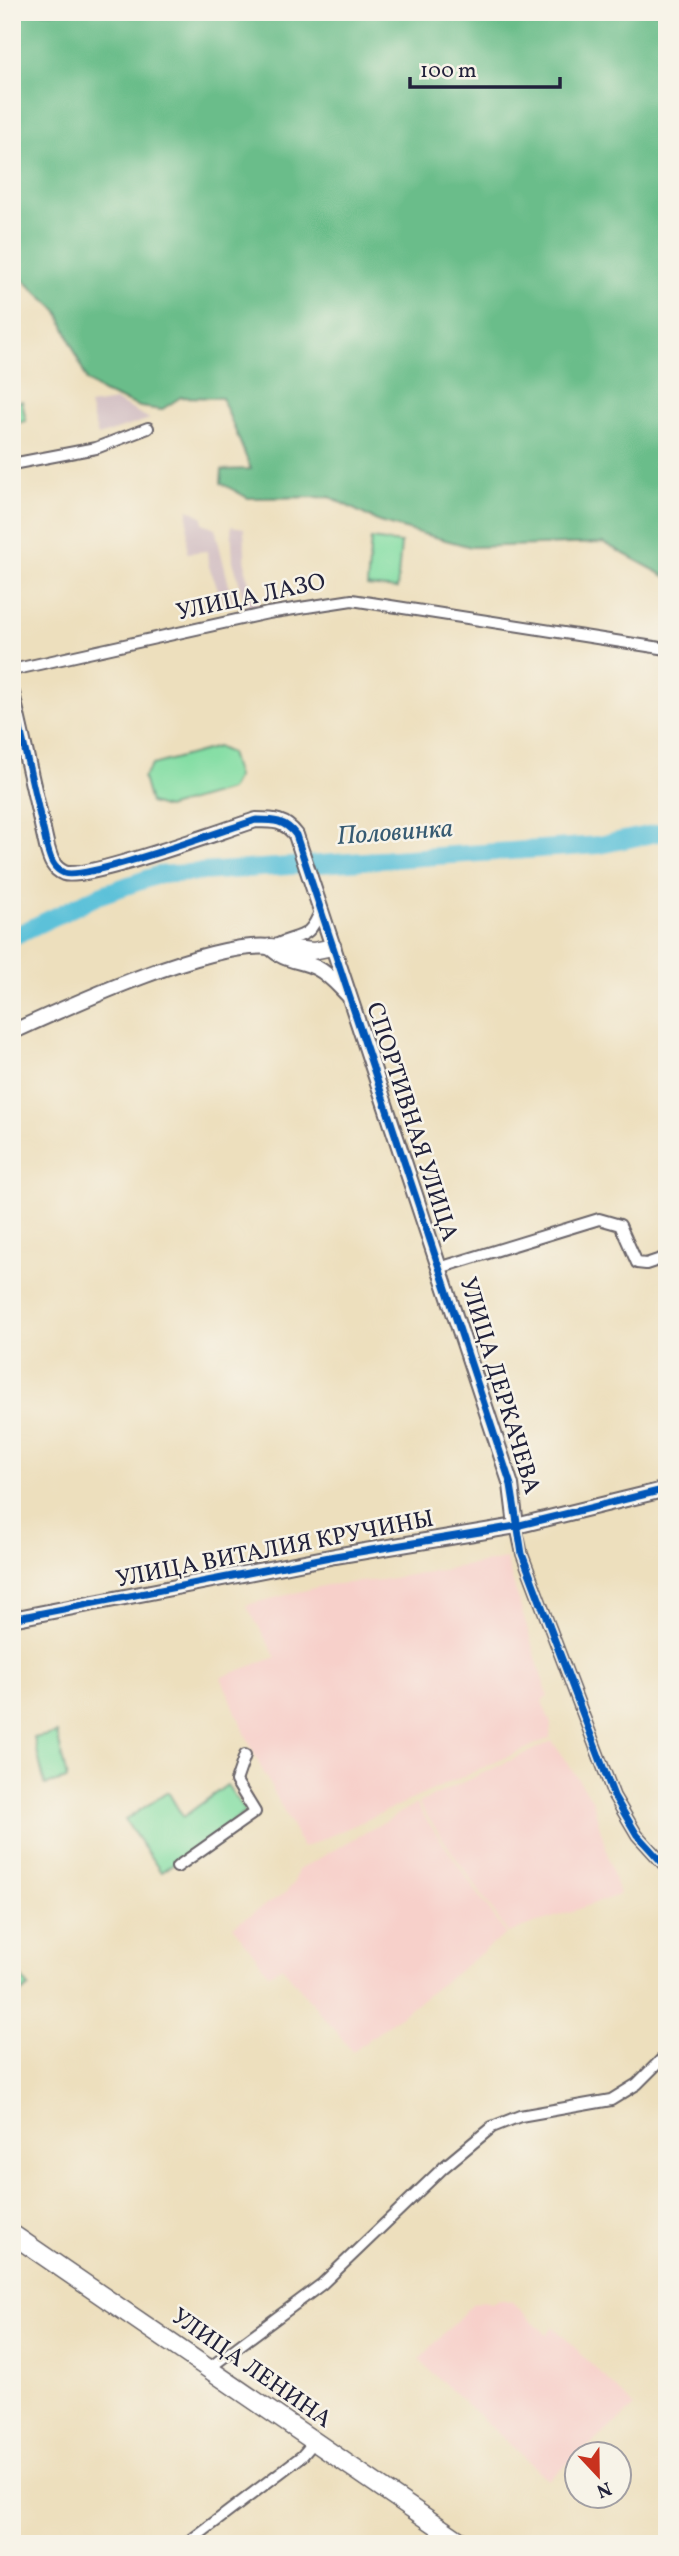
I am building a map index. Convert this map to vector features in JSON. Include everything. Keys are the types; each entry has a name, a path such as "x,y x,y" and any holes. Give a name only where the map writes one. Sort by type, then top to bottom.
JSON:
{"main road":[{"path":"270,947 313,951 334,947"},
{"name":"УЛИЦА ЛЕНИНА","path":"12,2234 464,2544"}],"street":[{"path":"12,464 96,448 148,428"},
{"name":"УЛИЦА ЛАЗО","path":"12,670 268,613 352,600 667,649"},
{"name":"СПОРТИВНАЯ УЛИЦА","path":"12,693 47,847 52,863 63,873 72,875 105,868 256,820 278,820 289,825 301,850 334,947 437,1264"},
{"path":"12,1032 185,962 236,948 270,947 300,939 314,927 320,906"},
{"path":"270,947 282,958 302,962 322,971 349,996"},
{"path":"437,1264 599,1219 620,1225 637,1263 646,1264 667,1257"},
{"name":"УЛИЦА ДЕРКАЧЕВА","path":"437,1264 512,1485 516,1526"},
{"name":"УЛИЦА ВИТАЛИЯ КРУЧИНЫ","path":"12,1619 335,1556 516,1526 667,1489"},
{"path":"516,1526 522,1554 614,1796 637,1835 667,1868"},
{"path":"177,1867 256,1812 236,1781 245,1755"},
{"path":"208,2369 322,2284 444,2167 492,2127 520,2116 611,2101 637,2084 667,2054"},
{"path":"186,2544 302,2456 314,2442"}],"shaded area":[{"path":"116,401 150,419 98,436 89,405"},
{"path":"188,509 203,517 203,523 215,528 233,602 224,604 208,564 207,551 187,553"},
{"path":"231,526 244,528 246,574 259,606 247,610 233,561"},
{"path":"506,1559 548,1697 542,1701 551,1724 550,1738 303,1848 254,1754 221,1677 276,1657 246,1605 327,1585 381,1580"},
{"path":"552,1741 592,1799 619,1895 508,1933 418,1803"},
{"path":"416,1804 506,1934 353,2052 282,1967 269,1974 233,1926 286,1892 294,1883 298,1870"},
{"path":"500,2299 512,2302 547,2334 554,2327 635,2407 596,2440 564,2440 564,2467 548,2480 419,2360 472,2304 483,2301 491,2303"}],"green space":[{"path":"12,12 667,12 667,577 604,543 471,547 379,522 330,497 248,498 221,483 222,470 251,469 222,398 181,397 161,410 140,407 103,392 87,381 58,311 12,270"},
{"path":"22,401 26,421 12,424 12,403"},
{"path":"371,539 401,543 397,589 367,586"},
{"path":"217,747 230,753 237,777 230,790 166,808 150,803 143,778 152,765"},
{"path":"57,1733 67,1779 45,1785 34,1738"},
{"path":"227,1785 246,1812 161,1872 125,1820 168,1792 183,1817"},
{"path":"12,1965 29,1987 12,2000"}],"waterway":[{"name":"Половинка","path":"12,937 100,895 158,875 599,845 667,831"}],"cycle path":[{"path":"12,693 47,847 54,865 60,871 77,873 126,862 256,820 279,822 288,826 296,835 511,1485 522,1554 614,1796 637,1835 667,1868"},
{"path":"12,1619 335,1556 516,1526 667,1489"}]}
